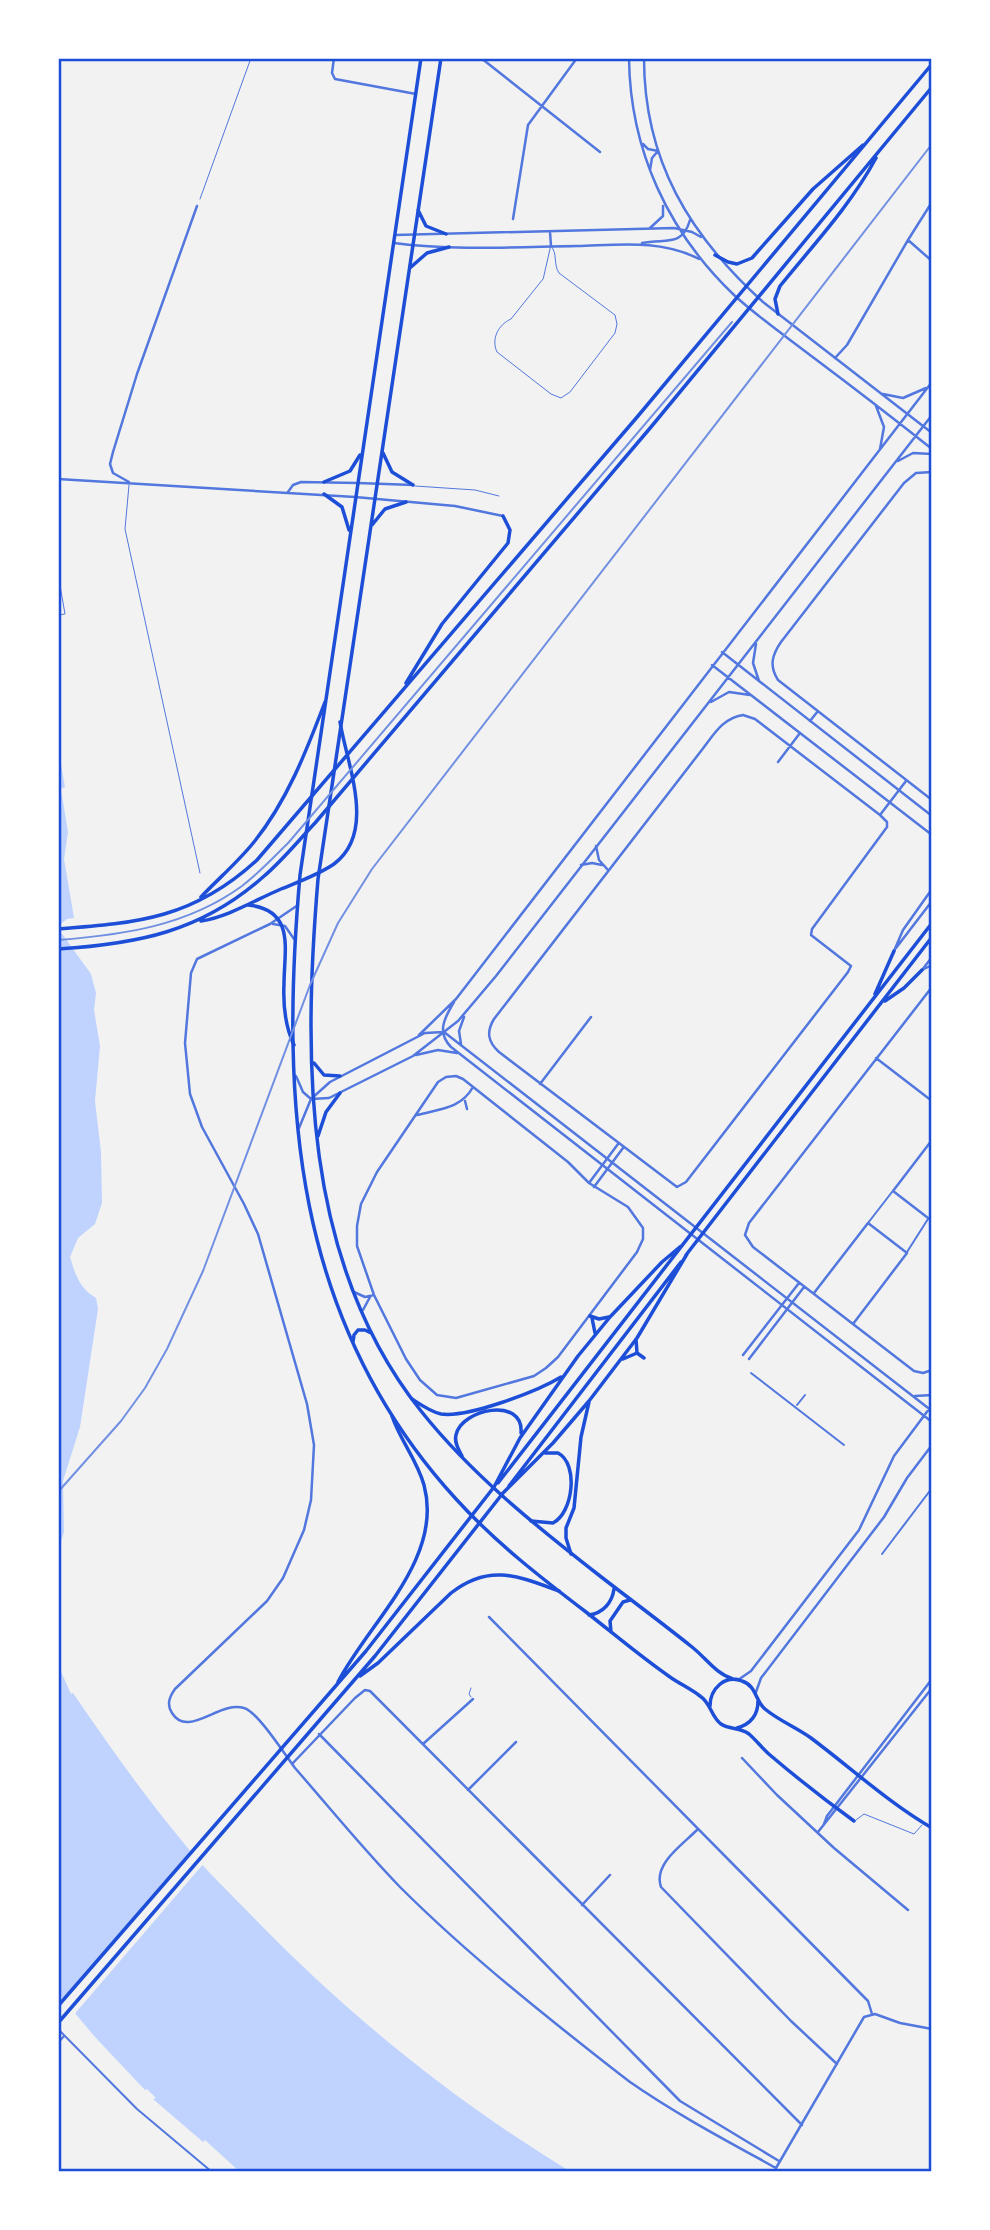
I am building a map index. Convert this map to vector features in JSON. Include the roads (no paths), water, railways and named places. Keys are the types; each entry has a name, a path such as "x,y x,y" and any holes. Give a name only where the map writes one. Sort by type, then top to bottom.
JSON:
{"main road":[{"path":"335,1688 415,1560 423,1542 428,1509 423,1483 392,1416 353,1344 334,1300 305,1194 294,1069 296,942 303,848 421,58"},
{"path":"441,59 317,890 312,969 313,1098 317,1142 331,1222 363,1313 394,1373 412,1399 462,1456 531,1521 701,1655 718,1672 748,1684 756,1692 758,1709 754,1717 743,1726 734,1728"},
{"path":"58,929 109,925 166,915 197,901 238,876 265,851 784,243 932,64"},
{"path":"198,921 248,890 316,823 651,427 932,87"},
{"path":"715,254 737,264 752,258 828,174 872,137"},
{"path":"778,314 776,293 848,205 879,151"},
{"path":"418,206 426,226 446,234"},
{"path":"409,269 426,253 449,247"},
{"path":"383,449 389,470 400,480 413,485"},
{"path":"324,482 350,471 362,450"},
{"path":"324,494 342,507 349,536"},
{"path":"370,527 385,509 406,502"},
{"path":"402,691 442,624 506,546 510,530 503,516"},
{"path":"197,901 244,854 274,814 295,775 325,702"},
{"path":"58,949 112,945 158,936 220,916 319,873 345,854 355,836 358,813 340,722"},
{"path":"246,905 268,910 281,925 286,944 286,1017 294,1045"},
{"path":"58,2006 335,1688 932,923"},
{"path":"58,2023 355,1679 503,1493 932,937"},
{"path":"873,998 894,951"},
{"path":"880,1004 904,988 922,970"},
{"path":"313,1060 324,1075 340,1076"},
{"path":"317,1142 323,1118 340,1093"},
{"path":"494,1487 520,1438 595,1334 662,1262 681,1247"},
{"path":"503,1493 543,1454 621,1360 687,1254"},
{"path":"595,1334 591,1317 610,1317"},
{"path":"353,1344 358,1330 373,1334"},
{"path":"636,1338 637,1353"},
{"path":"637,1353 644,1358"},
{"path":"621,1360 637,1353"},
{"path":"412,1399 436,1412 456,1413 540,1389 563,1376"},
{"path":"571,1554 566,1528 574,1508 581,1437 589,1401"},
{"path":"462,1456 456,1443 456,1432 467,1420 480,1414 497,1410 513,1413 520,1422 520,1438"},
{"path":"392,1416 423,1460 457,1500 502,1545 679,1684 701,1696 718,1721 749,1734 771,1756 854,1821"},
{"path":"531,1521 553,1523 563,1517 568,1505 571,1473 569,1463 558,1453 543,1454"},
{"path":"355,1679 378,1663 451,1593 462,1584 478,1577 508,1575 559,1591"},
{"path":"589,1615 606,1607 613,1597 614,1587"},
{"path":"611,1632 610,1621 623,1602 632,1601"},
{"path":"711,1709 710,1699 714,1691 720,1684 735,1679"},
{"path":"758,1699 767,1711 799,1730 932,1828"}],"street":[{"path":"334,58 332,73 335,79 416,94"},
{"path":"481,58 600,152"},
{"path":"513,219 527,128 577,58"},
{"path":"629,58 632,109 650,172 677,229 700,260 753,311 916,436 932,452"},
{"path":"644,58 646,98 658,151 669,180 702,238 737,279 760,299 932,433"},
{"path":"640,142 648,149 658,151"},
{"path":"650,172 652,158 658,151"},
{"path":"650,229 663,216 662,199"},
{"path":"835,358 847,345 932,202"},
{"path":"129,482 113,473 110,464 137,374 197,205"},
{"path":"394,243 449,247 638,244 676,240 683,236 690,220"},
{"path":"395,235 677,229 686,230 702,238"},
{"path":"551,232 551,246"},
{"path":"908,240 932,261"},
{"path":"638,244 677,249 700,260"},
{"path":"880,393 903,398 931,384"},
{"path":"419,1035 456,999 931,384"},
{"path":"874,403 884,427 878,453"},
{"path":"294,1069 300,1088 313,1098 329,1098 413,1056 468,1011 932,415"},
{"path":"895,462 913,453 932,452"},
{"path":"932,472 916,473 904,483 775,651 772,664 776,677 932,800"},
{"path":"58,479 324,494 475,509 503,516"},
{"path":"288,492 298,483 413,485"},
{"path":"757,640 752,663 760,682"},
{"path":"722,652 932,816"},
{"path":"712,665 932,835"},
{"path":"706,706 726,692 753,696"},
{"path":"810,721 818,711"},
{"path":"739,715 751,717 880,815 887,824 885,832 812,929 811,935 851,966 682,1186 677,1187 623,1148 495,1049 490,1040 490,1027 608,870 727,720 739,715"},
{"path":"778,762 800,733"},
{"path":"880,815 906,780"},
{"path":"596,845 597,856 608,870"},
{"path":"582,865 602,865"},
{"path":"894,951 903,930 932,889"},
{"path":"894,951 932,901"},
{"path":"298,905 270,924 199,957 194,962 188,1002 186,1063 190,1094 199,1119 244,1204 257,1234 274,1289 310,1417 314,1445 312,1491 304,1530 283,1578 267,1601 175,1689 169,1705 176,1718 183,1722 192,1722 225,1709 243,1708 253,1713 292,1764 394,1880 488,1969 631,2082 775,2171 864,2017 872,2014 932,2029"},
{"path":"270,924 285,926 296,942"},
{"path":"922,970 932,957"},
{"path":"922,970 932,965"},
{"path":"932,986 749,1223 746,1236 753,1247 914,1371 926,1373 932,1370"},
{"path":"456,999 443,1023 447,1043 932,1422"},
{"path":"461,1045 460,1027 468,1011"},
{"path":"540,1084 591,1017"},
{"path":"298,1137 301,1119 313,1098 340,1076 419,1035 429,1031 444,1033 931,1410"},
{"path":"413,1056 438,1050 460,1054"},
{"path":"876,1058 932,1101"},
{"path":"457,1076 568,1162 594,1187 628,1207 639,1220 643,1236 633,1259 558,1357 538,1374 453,1398 433,1393 406,1359 373,1296 357,1246 358,1217 365,1195 377,1172 417,1115 435,1086 446,1077 457,1076"},
{"path":"467,1109 465,1101 473,1087"},
{"path":"417,1115 465,1101"},
{"path":"814,1294 932,1140"},
{"path":"589,1183 618,1144"},
{"path":"594,1187 623,1148"},
{"path":"853,1324 930,1220 893,1191"},
{"path":"869,1223 907,1253"},
{"path":"743,1355 799,1283"},
{"path":"748,1359 804,1287"},
{"path":"354,1292 365,1297 373,1296"},
{"path":"363,1313 365,1302 373,1296"},
{"path":"751,1373 844,1445"},
{"path":"796,1407 805,1395"},
{"path":"913,1396 932,1395"},
{"path":"735,1679 751,1671 855,1535 894,1456 924,1415 931,1410 932,1405"},
{"path":"756,1692 761,1678 884,1517 907,1478 932,1446"},
{"path":"882,1554 932,1488"},
{"path":"489,1617 868,2001 872,2014"},
{"path":"860,1777 932,1679"},
{"path":"818,1832 932,1688"},
{"path":"292,1764 355,1698 365,1690 370,1691 802,2125"},
{"path":"423,1744 475,1699"},
{"path":"320,1734 680,2101 780,2162"},
{"path":"468,1790 516,1742"},
{"path":"742,1758 777,1795 908,1910"},
{"path":"697,1829 661,1868 661,1887 791,2021 837,2064"},
{"path":"582,1905 610,1875"},
{"path":"58,2029 137,2109 212,2172"},
{"path":"58,2043 64,2036"}],"lane":[{"path":"200,199 251,58"},
{"path":"551,246 559,273 611,312 617,324 615,333 570,393 561,397 551,394 497,352 494,344 499,329 511,319 542,279 551,246"},
{"path":"129,482 125,528 200,873"},
{"path":"413,485 475,490 499,496"},
{"path":"58,574 65,614 58,615"},
{"path":"471,1688 468,1694 475,1699"},
{"path":"854,1821 864,1814 912,1833 917,1833 923,1823"}],"water":[{"path":"58,747 65,787 61,789 68,832 64,859 74,918 59,925 60,931 91,974 96,993 94,1010 100,1046 95,1101 101,1152 102,1203 95,1224 78,1238 70,1257 82,1286 96,1298 98,1309 80,1427 63,1481 64,1532 58,1551"},
{"path":"58,1665 71,1694 73,1693 128,1772 172,1828 211,1874 289,1953 404,2055 485,2116 571,2172 240,2172 153,2099 156,2098 145,2090 95,2037 58,1993"}],"tram line":[{"path":"58,940 130,931 177,919 221,900 260,870 289,842 732,322"}],"railway":[{"path":"58,1492 121,1421 145,1388 167,1349 203,1271 310,985 338,923 372,869 932,144"}]}
